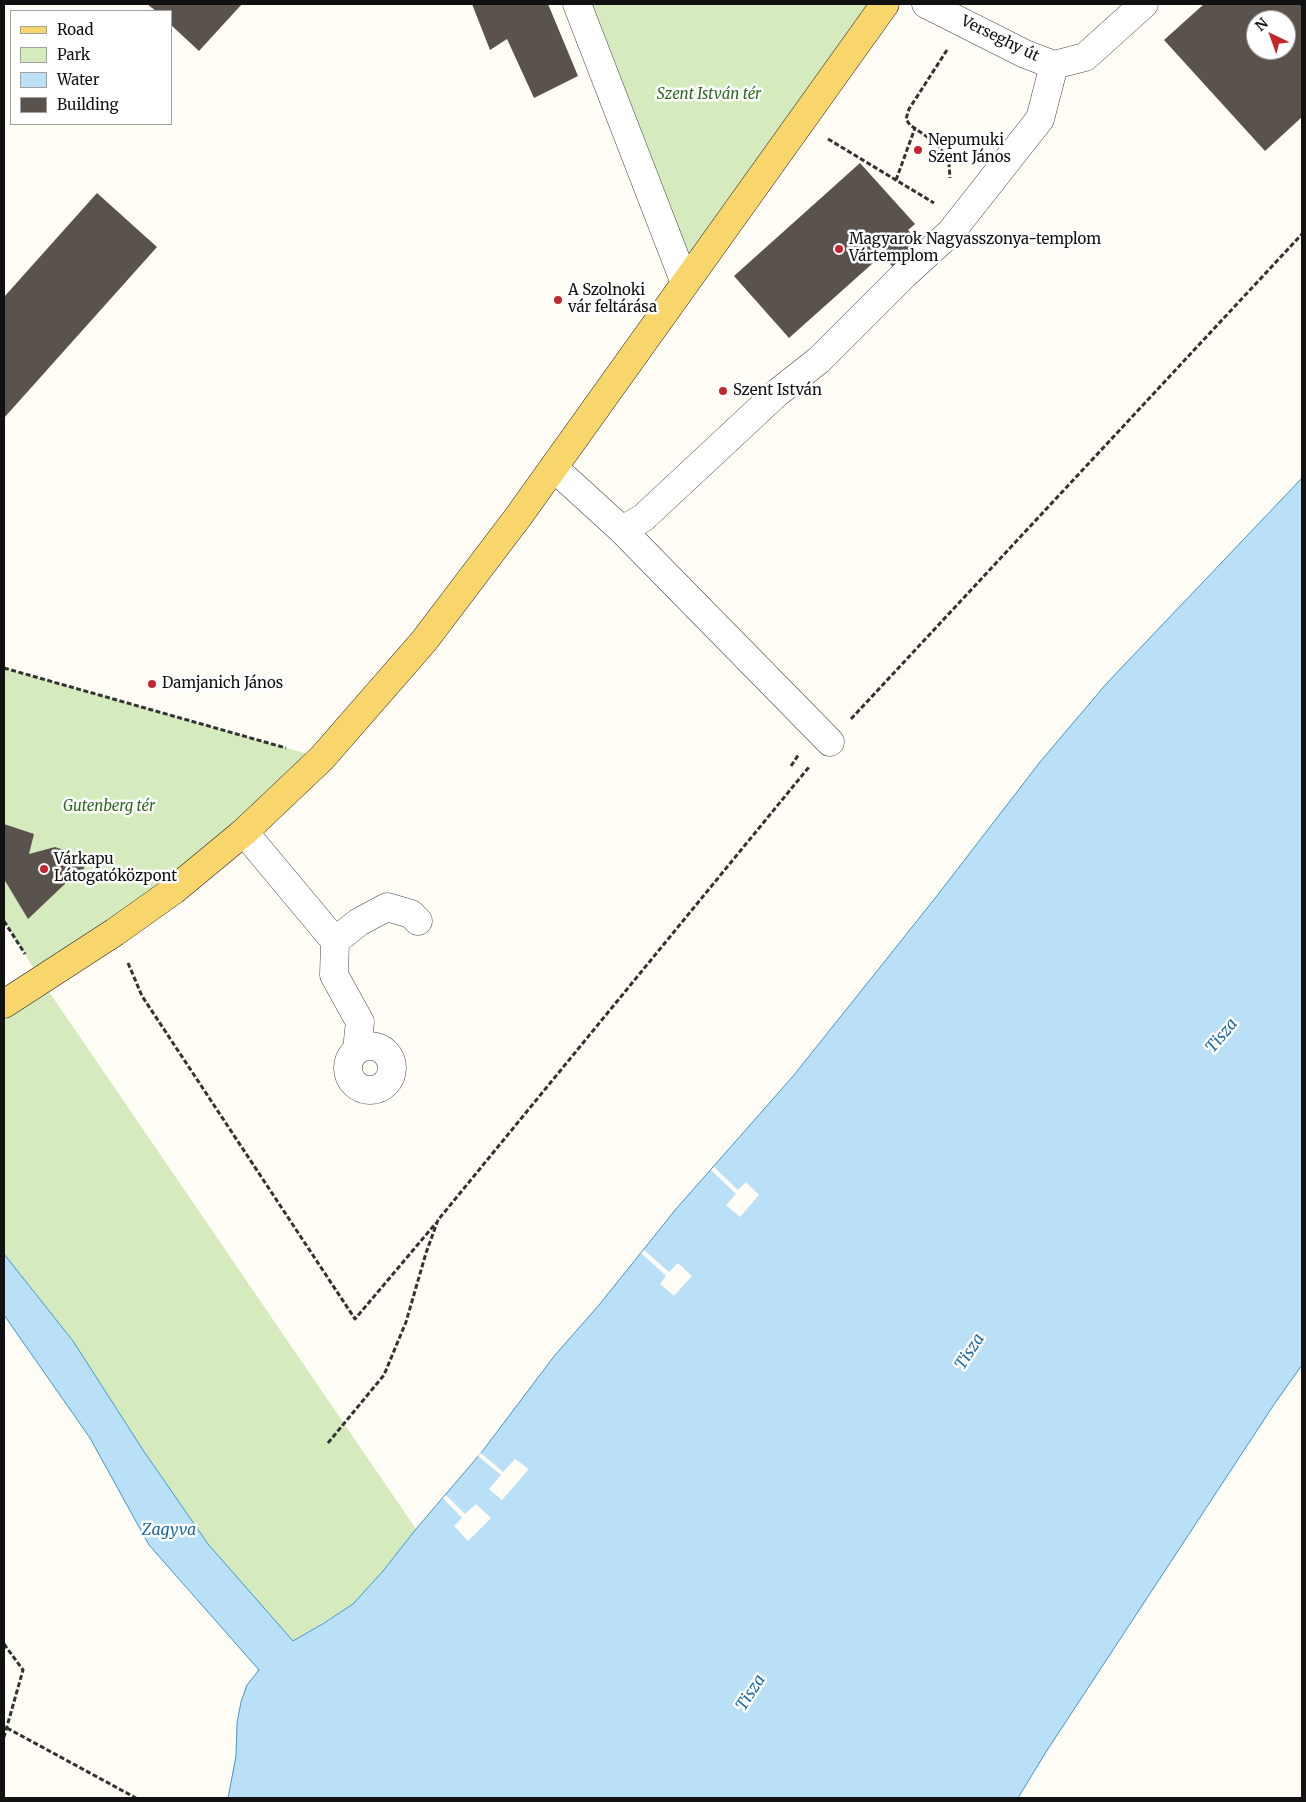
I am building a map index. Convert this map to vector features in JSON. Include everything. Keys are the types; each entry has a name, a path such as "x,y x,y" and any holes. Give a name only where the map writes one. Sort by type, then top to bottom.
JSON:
{"main road":[{"path":"4,1004 115,932 174,890 244,832 322,758 424,641 518,517 885,4"}],"street":[{"path":"577,4 685,283"},
{"name":"Verseghy út","path":"926,4 1025,54 1054,65 1085,57 1144,4"},
{"path":"622,530 643,518 777,393 819,360 904,275 951,232 1040,119 1054,65"},
{"path":"554,468 622,530 830,742"},
{"path":"244,832 335,940 334,975 360,1022 357,1049"},
{"path":"335,940 359,922 386,907 411,914 418,921"}],"path":[{"path":"949,185 951,175 946,155 936,143 910,125 906,119 907,114 964,22"},
{"path":"800,122 939,206 951,232"},
{"path":"896,180 915,128"},
{"path":"142,996 355,1319 830,742 1302,234"},
{"path":"4,668 322,758"},
{"path":"4,920 41,980"},
{"path":"328,1443 384,1375 406,1322 426,1253 438,1220"},
{"path":"4,1644 23,1670 4,1737"},
{"path":"7,1728 136,1798"}],"green space":[{"name":"Szent István tér","path":"577,4 885,4 685,283"},
{"name":"Gutenberg tér","path":"4,668 322,758 41,980 4,921"},
{"path":"41,980 416,1529 383,1571 353,1604 293,1641 208,1544 143,1450 73,1341 4,1254 4,1004"}],"water":[{"path":"1302,478 1302,1365 1275,1403 1046,1752 1018,1798 228,1798 236,1756 237,1723 241,1702 247,1685 259,1670 149,1545 90,1438 4,1315 4,1254 73,1341 143,1450 208,1544 293,1641 324,1623 353,1604 383,1571 481,1453 555,1355 599,1305 676,1209 794,1075 936,897 1040,762 1106,684"}],"pier":[{"path":"714,1167 738,1190 746,1182 759,1195 740,1217 726,1205 736,1194 711,1170"},
{"path":"644,1250 669,1272 678,1263 692,1276 674,1296 660,1284 666,1276 641,1253"},
{"path":"481,1453 503,1472 515,1459 529,1469 502,1500 489,1489 501,1475 478,1456"},
{"path":"446,1495 465,1514 476,1504 491,1518 468,1541 454,1526 462,1518 443,1498"}],"building":[{"path":"147,4 242,4 199,51 172,26 172,10 155,10"},
{"path":"472,4 548,4 578,76 534,98 507,39 490,50"},
{"path":"1204,4 1302,4 1302,117 1265,151 1164,40"},
{"name":"Magyarok Nagyasszonya-templom Vártemplom","path":"860,163 915,224 908,230 920,243 893,267 882,255 789,338 734,276"},
{"path":"97,193 157,247 4,418 4,297"},
{"name":"Várkapu Látogatóközpont","path":"4,824 34,834 29,854 55,847 88,858 79,880 67,882 28,919 4,879"}],"place":[{"name":"Nepumuki Szent János","path":"918,150"},
{"name":"Magyarok Nagyasszonya-templom Vártemplom","path":"839,249"},
{"name":"A Szolnoki vár feltárása","path":"558,300"},
{"name":"Szent István","path":"723,391"},
{"name":"Damjanich János","path":"152,684"},
{"name":"Várkapu Látogatóközpont","path":"44,869"}],"water label":[{"name":"Tisza","path":"1222,1036"},
{"name":"Tisza","path":"970,1352"},
{"name":"Zagyva","path":"169,1530"},
{"name":"Tisza","path":"751,1693"}]}
